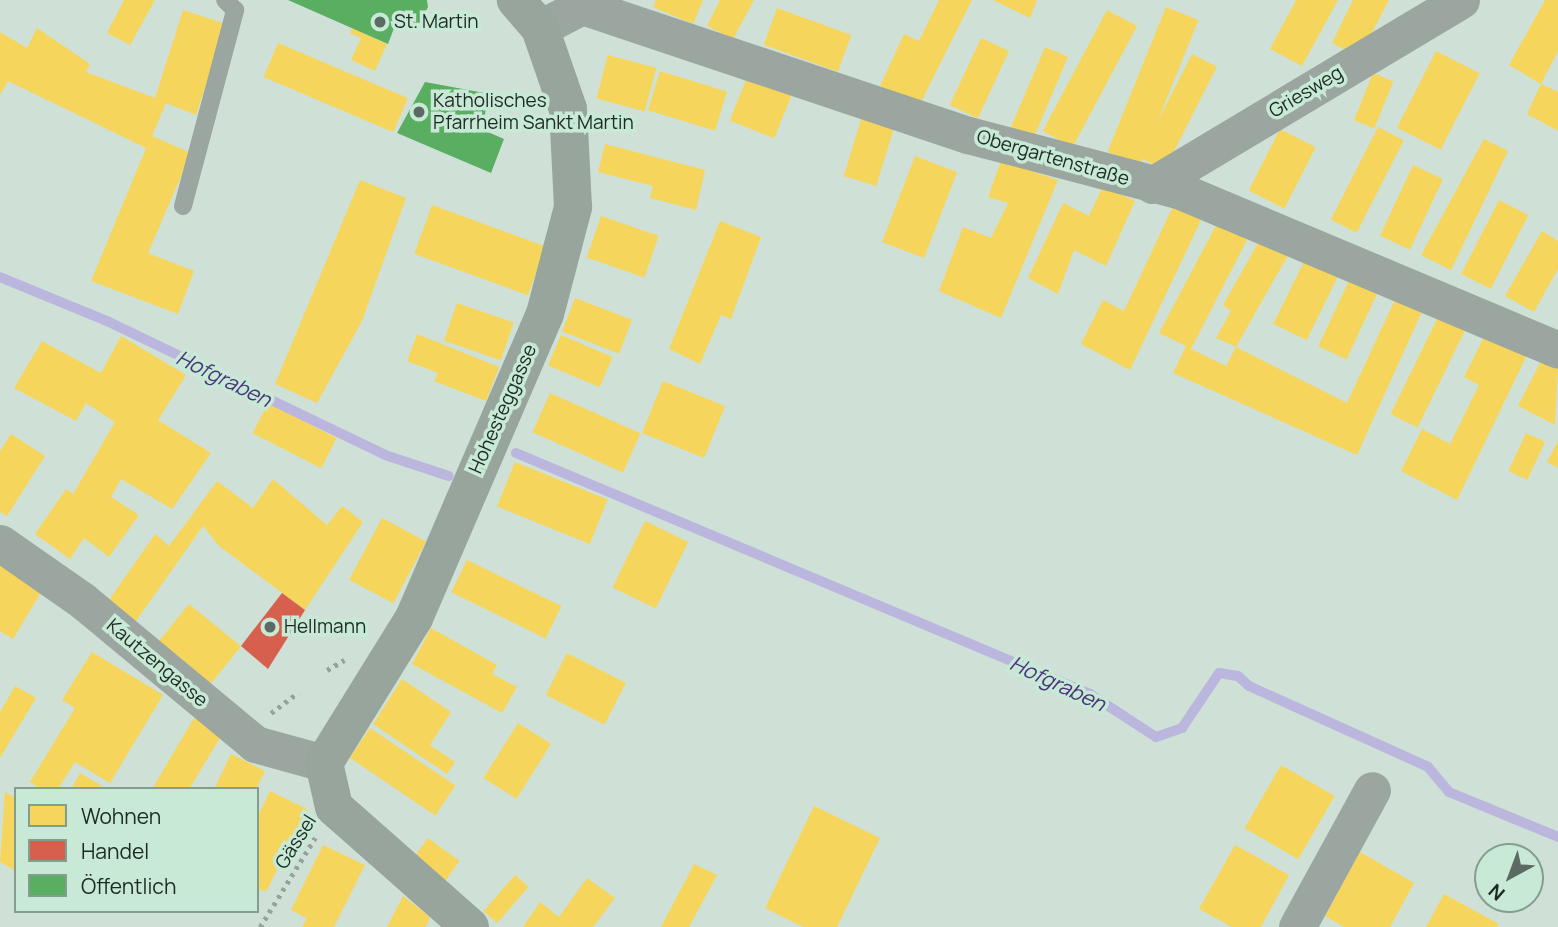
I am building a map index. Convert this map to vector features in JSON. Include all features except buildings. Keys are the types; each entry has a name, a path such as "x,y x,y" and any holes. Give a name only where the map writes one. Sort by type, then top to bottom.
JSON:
{"main road":[{"name":"Hohesteggasse","path":"324,763 414,618 545,314 573,207 568,109 528,14"},
{"path":"324,763 334,807 470,927"}],"street":[{"name":"Griesweg","path":"1152,185 1461,0"},
{"name":"Obergartenstraße","path":"528,14 582,6 968,135 1178,190 1558,350"},
{"name":"Kautzengasse","path":"0,542 83,601 255,744 324,763"},
{"path":"1301,925 1372,790"}],"lane":[{"path":"183,205 235,10 225,0"}],"path":[{"name":"Gässel","path":"260,927 334,807"}],"waterway":[{"name":"Hofgraben","path":"0,277 107,321 385,455 449,476"},
{"name":"Hofgraben","path":"516,453 1090,694 1156,737 1182,728 1219,673 1238,676 1249,686 1428,767 1449,792 1558,837"}],"place":[{"name":"St. Martin","path":"380,22"},
{"name":"Katholisches Pfarrheim Sankt Martin","path":"419,112"},
{"name":"Hellmann","path":"270,627"}]}
